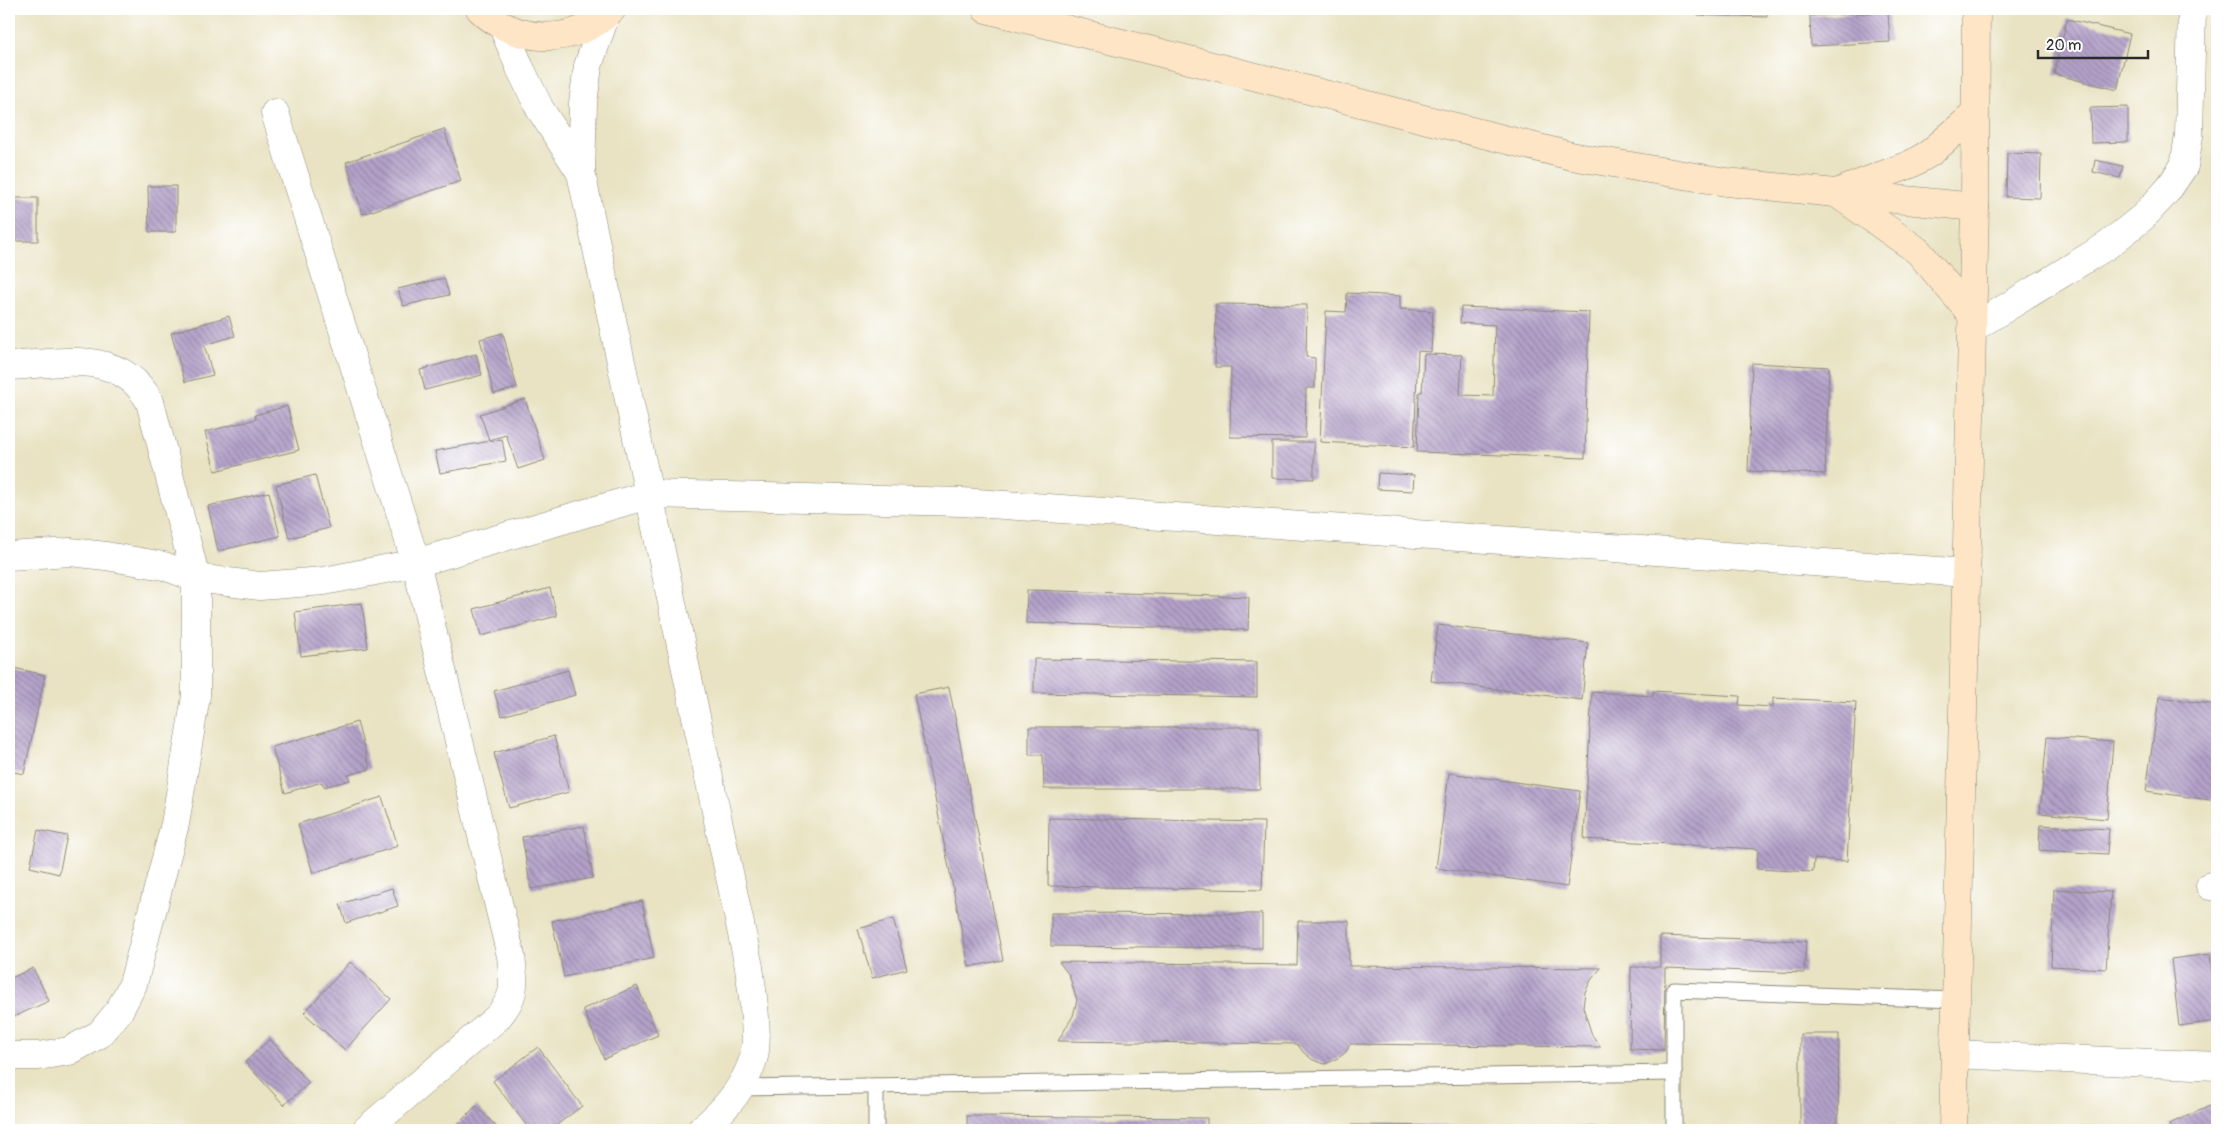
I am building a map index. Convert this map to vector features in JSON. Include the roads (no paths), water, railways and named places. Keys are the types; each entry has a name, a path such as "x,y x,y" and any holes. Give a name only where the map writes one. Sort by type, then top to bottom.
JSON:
{"street":[{"path":"480,9 503,27 538,38 573,34 608,13"},
{"path":"986,9 1571,156 1726,182 1975,207"},
{"path":"1953,1130 1971,410 1976,9"},
{"path":"1972,328 2108,245 2143,217 2167,191 2184,166 2189,136 2192,9"},
{"path":"608,13 588,66 583,103 581,173 608,304 651,494 749,967 755,1015 754,1058 741,1088 715,1119 702,1130"},
{"path":"503,27 520,68 540,108 581,173"},
{"path":"275,113 416,563 511,956 513,991 509,1004 497,1018 366,1130"},
{"path":"1835,193 1911,164 1930,153 1975,114"},
{"path":"1835,193 1918,250 1972,328"},
{"path":"9,366 84,362 111,366 130,376 142,387 150,402 196,578 194,706 175,824 132,984 119,1011 100,1034 69,1051 38,1056 9,1056"},
{"path":"9,556 70,552 106,556 164,566 196,578 260,586 324,581 416,563 651,494 962,502 1967,573"},
{"path":"1955,1054 2217,1066"}],"lane":[{"path":"1674,1130 1674,990 1956,1000"},
{"path":"741,1088 1674,1073"},
{"path":"876,1086 876,1130"}]}
